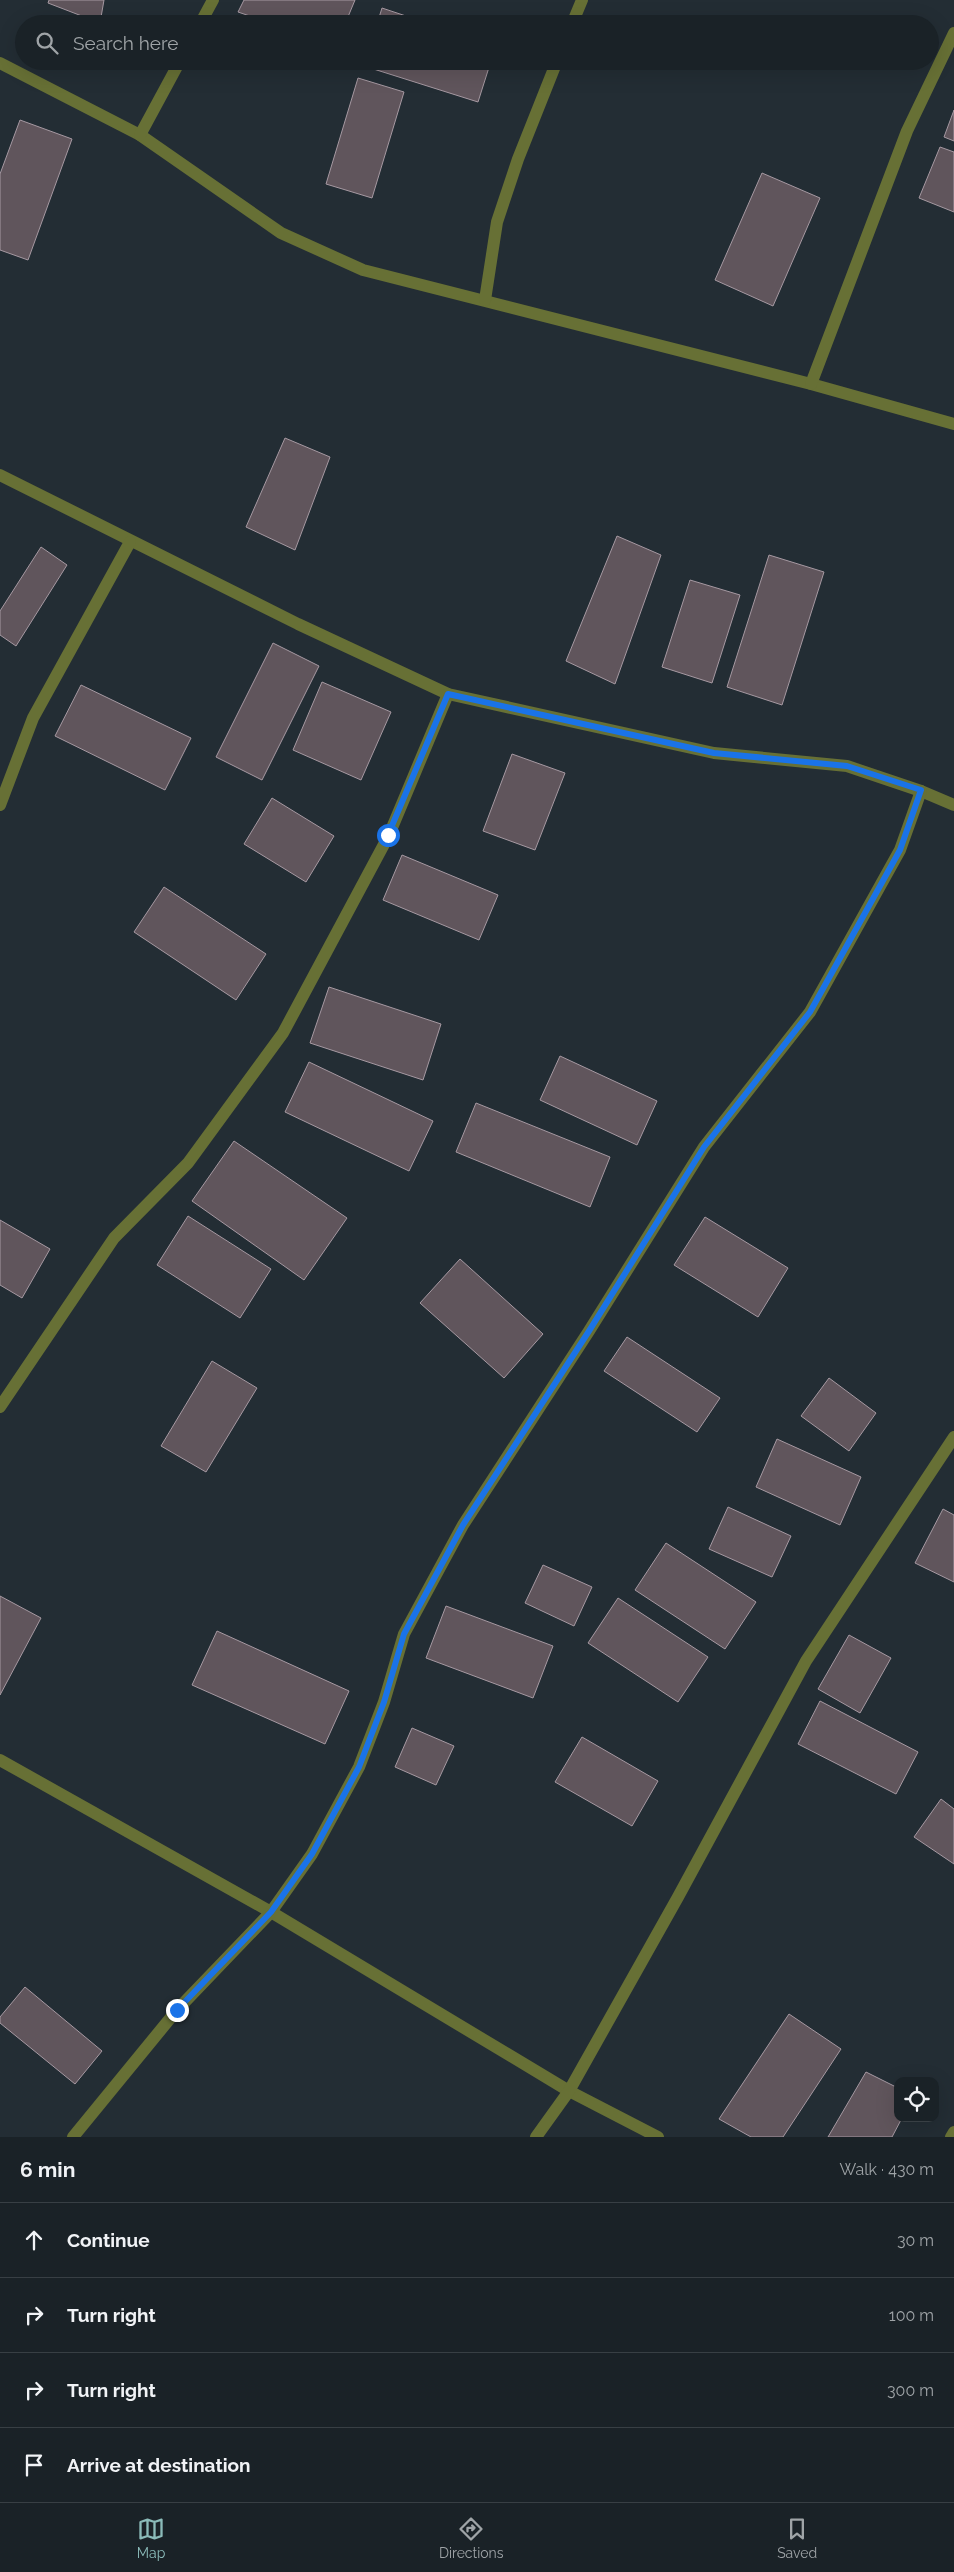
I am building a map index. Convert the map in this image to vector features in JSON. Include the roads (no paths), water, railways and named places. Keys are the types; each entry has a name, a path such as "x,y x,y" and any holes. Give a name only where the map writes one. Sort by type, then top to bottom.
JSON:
{"street":[{"path":"205,15 213,0"},
{"path":"576,15 582,0"},
{"path":"939,64 954,33"},
{"path":"0,63 140,135 281,233 363,270 811,384 954,424"},
{"path":"140,135 175,70"},
{"path":"485,300 497,222 518,159 553,70"},
{"path":"811,384 907,131 936,70"},
{"path":"0,475 130,542 298,624 448,694 714,753 847,766 921,790 954,805"},
{"path":"0,805 33,718 130,542"},
{"path":"0,1407 114,1238 188,1163 283,1033 388,835 448,694"},
{"path":"73,2137 177,2010 271,1912 312,1854 359,1767 384,1702 404,1634 463,1525 589,1331 704,1147 810,1012 900,850 921,790"},
{"path":"536,2137 569,2091 678,1897 806,1660 954,1437"},
{"path":"0,1760 271,1912 569,2091 658,2137"},
{"path":"951,2137 954,2132"}]}
